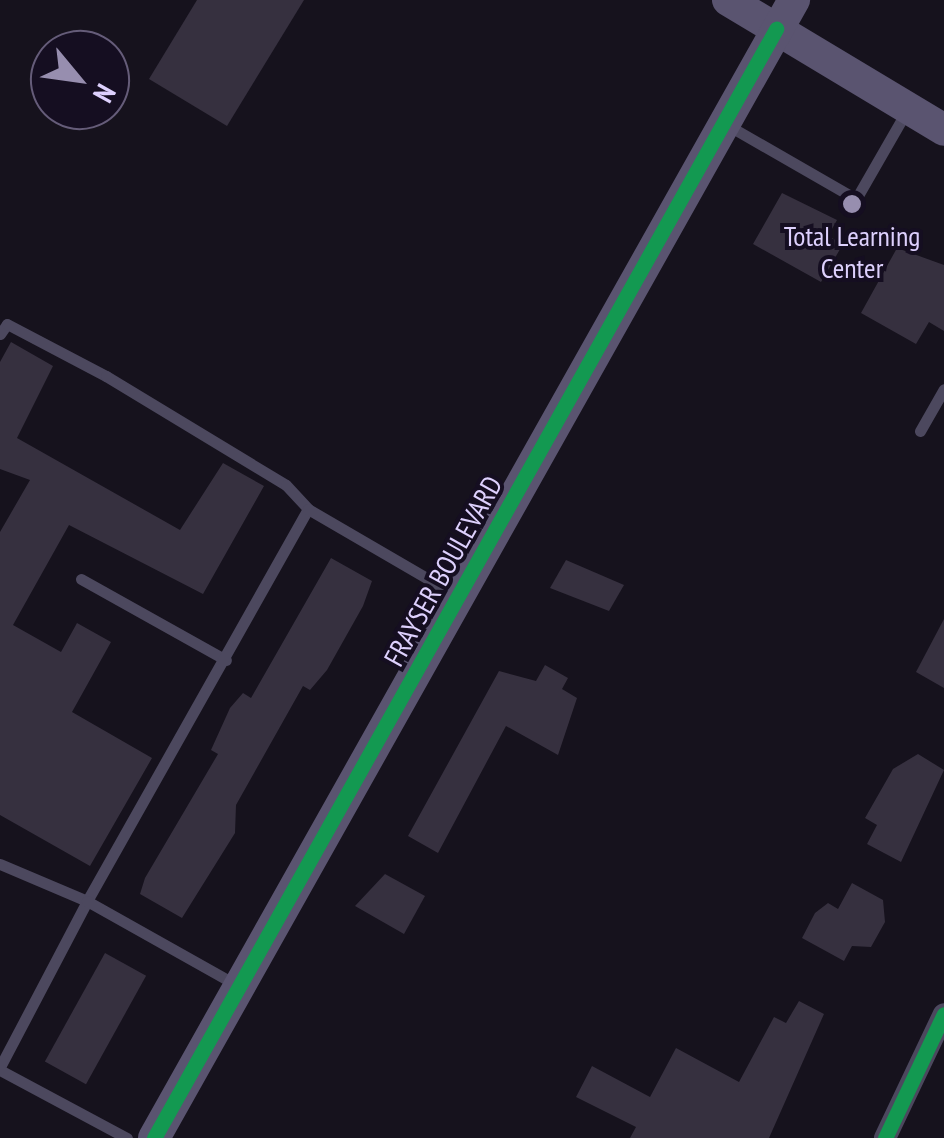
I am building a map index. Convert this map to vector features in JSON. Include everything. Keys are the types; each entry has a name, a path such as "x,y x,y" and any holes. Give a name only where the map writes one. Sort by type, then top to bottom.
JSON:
{"main road":[{"path":"728,0 944,130"},
{"name":"FRAYSER BOULEVARD","path":"154,1138 794,0"}],"street":[{"path":"885,1138 944,1014"}],"lane":[{"path":"724,123 856,199 908,108"},
{"path":"0,334 6,324 106,376 286,486 308,509 458,596"},
{"path":"920,430 944,388"},
{"path":"127,1138 0,1069 88,901 308,509"},
{"path":"80,579 226,660"},
{"path":"0,864 88,901 239,986"}],"building":[{"path":"197,0 304,0 227,126 149,79"},
{"path":"782,193 837,220 828,236 843,244 821,282 753,244"},
{"path":"897,248 944,265 944,331 929,322 916,344 861,313"},
{"path":"11,342 53,366 17,438 180,530 223,463 264,486 203,594 69,525 13,625 61,652 77,623 111,642 72,712 152,758 90,866 0,815 0,532 30,480 0,469 0,362"},
{"path":"331,558 372,581 363,606 327,670 310,690 303,686 236,805 235,833 182,918 140,894 145,878 218,754 211,750 230,708 243,693 251,698"},
{"path":"566,560 624,585 609,611 550,588"},
{"path":"944,619 944,688 916,672"},
{"path":"545,665 568,678 562,689 577,698 558,755 506,726 438,853 408,836 499,671 536,681"},
{"path":"918,754 944,770 901,862 867,844 877,825 865,818 893,769"},
{"path":"385,874 425,896 404,934 355,906"},
{"path":"852,883 883,900 885,922 871,947 852,946 844,961 802,938 815,913 828,903 838,909"},
{"path":"105,953 146,976 86,1084 45,1061"},
{"path":"799,1001 824,1014 769,1138 630,1138 636,1127 576,1097 592,1066 650,1097 676,1048 739,1082 774,1017 786,1023"}],"cycle path":[{"path":"154,1138 776,29"},
{"path":"885,1138 944,1014"}],"place":[{"name":"Total Learning Center","path":"852,204"}]}
